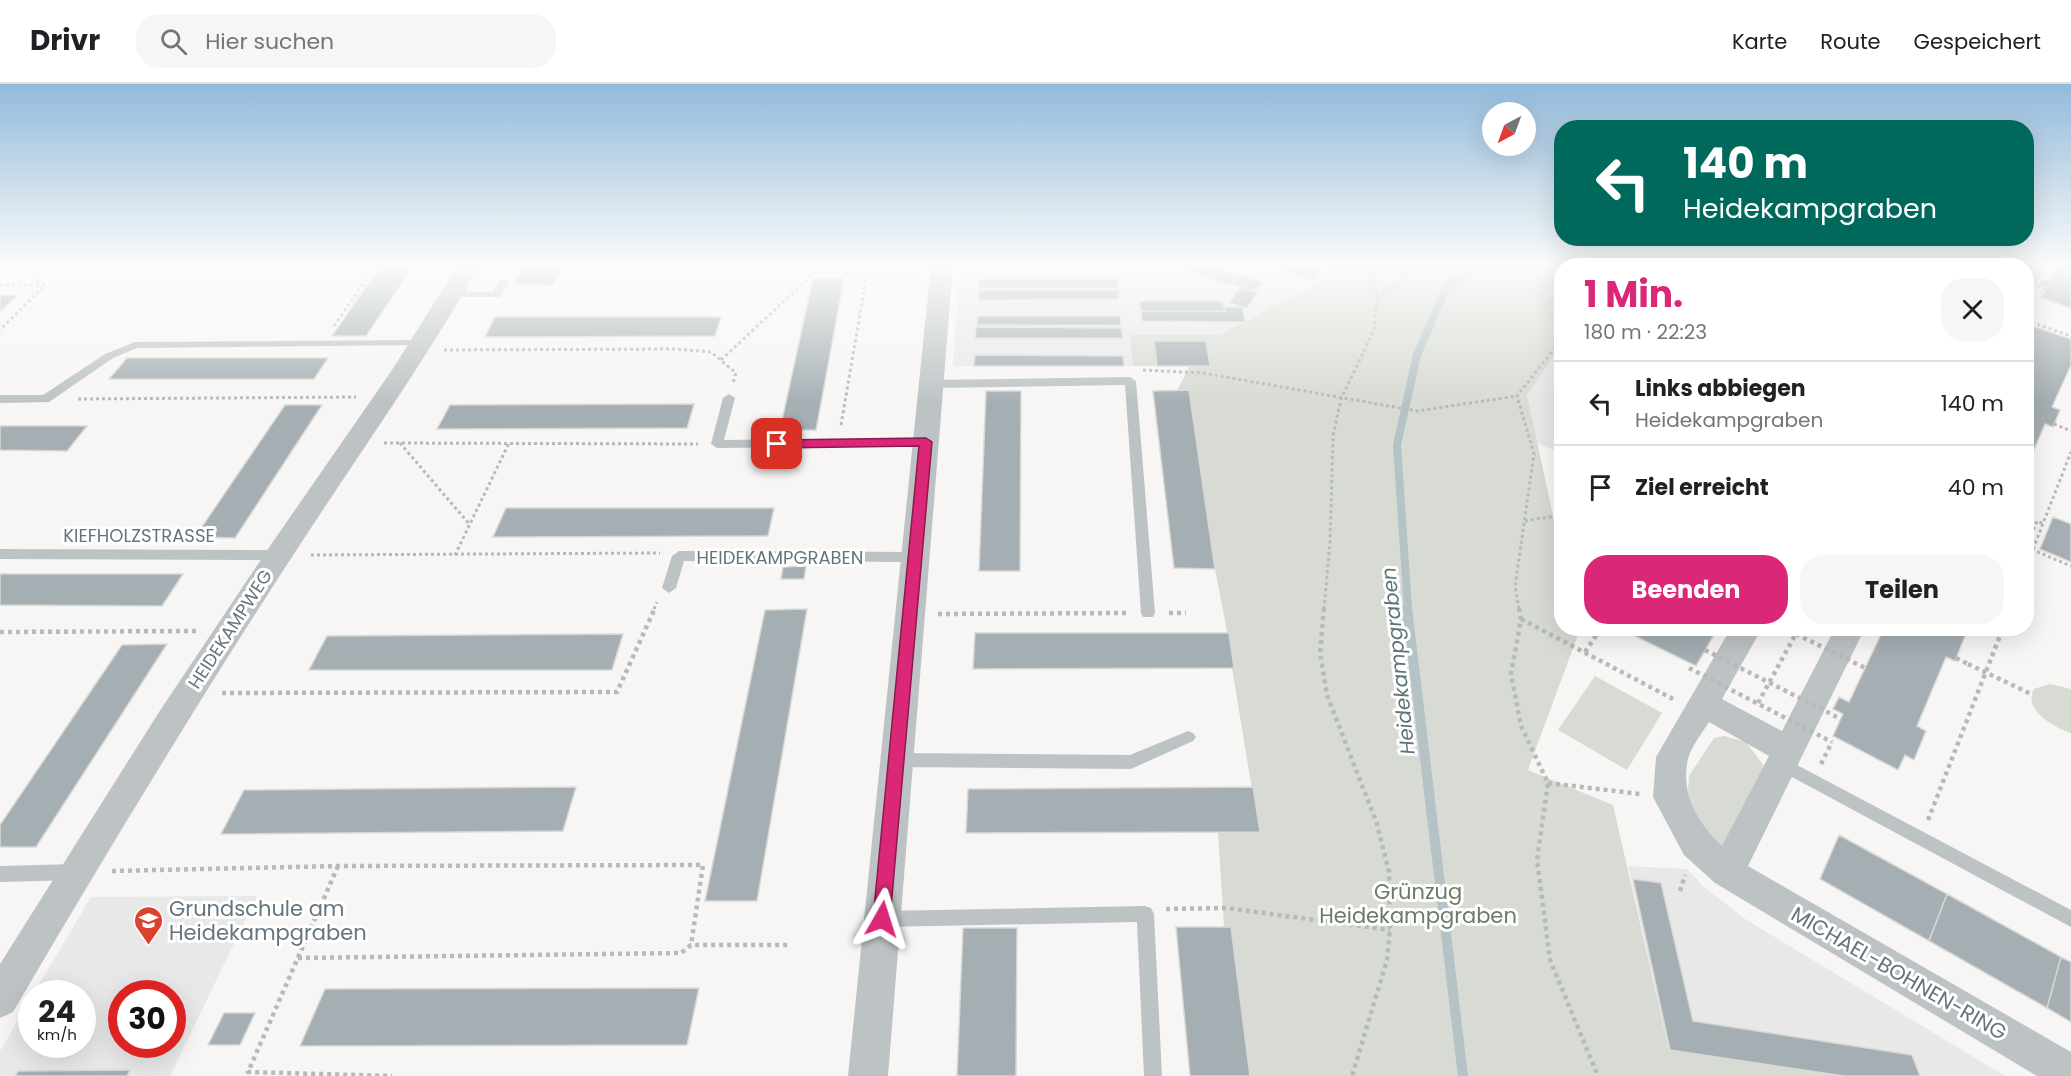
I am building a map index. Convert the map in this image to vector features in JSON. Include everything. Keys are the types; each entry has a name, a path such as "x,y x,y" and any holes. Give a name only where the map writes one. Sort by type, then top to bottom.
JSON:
{"street":[{"name":"HEIDEKAMPWEG","path":"0,999 75,872 188,693 385,397 427,347 444,311"},
{"path":"868,1076 938,311"},
{"path":"1670,797 1672,757 1742,636"},
{"path":"1727,872 1846,636"},
{"path":"1700,708 1784,756"},
{"name":"MICHAEL-BOHNEN-RING","path":"1670,797 1695,844 1727,872 2071,1074"}],"lane":[{"path":"0,399 45,399 109,356 135,345 322,344 427,347"},
{"path":"931,384 1130,381 1148,613"},
{"path":"729,398 717,444 926,442"},
{"name":"KIEFHOLZSTRASSE","path":"0,554 278,555"},
{"name":"HEIDEKAMPGRABEN","path":"669,588 679,556 915,557"},
{"path":"898,760 1131,762 1188,737"},
{"path":"1784,756 1920,838 2071,919"},
{"path":"0,874 75,872"},
{"path":"882,919 1145,914 1153,1076"}],"path":[{"path":"0,330 19,311"},
{"path":"322,344 344,311"},
{"path":"721,360 773,311"},
{"path":"838,443 860,311"},
{"path":"1352,1076 1387,960 1390,930 1389,872 1377,824 1327,695 1320,653 1330,543 1333,436 1341,399 1374,330 1376,311"},
{"path":"2034,324 2071,336"},
{"path":"427,347 676,349 711,352 736,373 729,398"},
{"path":"1341,399 1387,404 1417,411 1517,396 1554,349"},
{"path":"1517,396 1533,454 1515,586 1521,619 1511,674 1521,726 1548,783 1537,860 1550,960 1598,1076"},
{"path":"45,399 385,397"},
{"path":"2054,424 2071,430"},
{"path":"381,443 717,444"},
{"path":"400,443 470,525"},
{"path":"455,555 509,443"},
{"path":"2034,545 2071,452"},
{"path":"1525,521 1554,516"},
{"path":"2034,528 2037,521 2044,524"},
{"path":"2034,550 2071,566"},
{"path":"278,555 663,553 679,556"},
{"path":"188,693 617,692 658,598 669,588"},
{"path":"910,614 1186,613"},
{"path":"1521,619 1700,708"},
{"path":"0,632 230,630"},
{"path":"1585,652 1596,636"},
{"path":"1758,704 1795,636"},
{"path":"1800,636 1865,668"},
{"path":"1920,838 2000,636"},
{"path":"1706,650 1841,719"},
{"path":"1956,658 2031,694"},
{"path":"1689,669 1832,742"},
{"path":"1548,783 1670,797"},
{"path":"75,872 338,866 703,865 690,945 681,953 298,958"},
{"path":"338,866 248,1072 392,1076"},
{"path":"1145,914 1170,908 1226,908 1390,930"},
{"path":"690,945 788,945"}],"shaded area":[{"path":"957,311 1264,311 1219,335 1130,335 1133,366 953,366"},
{"path":"1554,356 1554,450 1537,443 1527,395"},
{"path":"1628,866 1687,869 1704,887 1745,919 2005,1076 1838,1076 1669,1050"},
{"name":"Grundschule am Heidekampgraben","path":"257,896 186,1043 186,980 108,980 108,1058 179,1058 170,1076 0,1076 0,1051 18,1020 18,1058 96,1058 96,980 42,980 91,897"}],"green space":[{"name":"Grünzug Heidekampgraben","path":"1264,311 1554,311 1554,356 1527,395 1554,520 1554,636 1578,636 1528,770 1613,805 1669,1050 1838,1076 1250,1076 1231,927 1224,927 1218,833 1259,832 1232,668 1234,668 1215,569 1189,391 1177,390 1190,366 1210,366 1205,341 1155,341 1157,366 1133,366 1130,335 1219,335"},
{"path":"1595,676 1662,713 1627,770 1558,730"},
{"path":"2050,684 2071,689 2071,733 2042,717 2032,704 2031,697 2034,689"},
{"path":"1724,736 1746,742 1764,766 1721,850 1697,825 1688,792 1689,776 1714,738"}],"building":[{"path":"349,311 383,311 366,336 332,336"},
{"path":"806,311 838,311 816,430 780,430"},
{"path":"1141,311 1243,311 1245,322 1142,321"},
{"path":"978,316 1120,316 1121,325 977,325"},
{"path":"495,317 721,317 715,336 485,337"},
{"path":"976,327 1121,328 1123,338 975,338"},
{"path":"2034,327 2071,339 2071,365 2052,407 2060,410 2053,427 2045,424 2034,449"},
{"path":"1154,341 1206,341 1210,366 1157,366"},
{"path":"975,355 1123,356 1124,366 974,366"},
{"path":"127,358 328,358 314,379 109,379"},
{"path":"1189,390 1215,569 1174,568 1153,391"},
{"path":"986,391 1021,391 1020,571 979,571"},
{"path":"694,404 687,428 437,429 450,405"},
{"path":"285,405 322,405 235,538 195,537"},
{"path":"0,426 87,426 67,451 0,450"},
{"path":"506,508 774,508 768,536 493,537"},
{"path":"2053,517 2071,524 2071,562 2040,549"},
{"path":"806,566 804,579 781,579 783,567"},
{"path":"0,574 183,574 162,606 0,605"},
{"path":"807,609 757,901 705,901 765,610"},
{"path":"975,633 1229,633 1234,668 973,669"},
{"path":"623,634 612,670 309,670 327,636"},
{"path":"1635,636 1713,636 1696,666"},
{"path":"1880,636 1965,636 1955,661 1946,657 1917,726 1926,731 1914,760 1905,755 1898,770 1833,736 1843,714 1833,709 1839,697 1849,702"},
{"path":"167,644 36,847 0,847 0,825 122,645"},
{"path":"576,787 563,831 221,834 244,790"},
{"path":"1253,787 1260,832 966,833 968,789"},
{"path":"1839,835 1947,894 1929,941 1820,879"},
{"path":"1633,879 1661,883 1693,1021 1912,1055 1920,1076 1844,1076 1670,1050"},
{"path":"1947,894 2061,957 2047,1008 1929,941"},
{"path":"1176,927 1231,927 1250,1076 1190,1076"},
{"path":"963,928 1017,928 1016,1076 957,1076"},
{"path":"2061,957 2071,962 2071,1022 2047,1008"},
{"path":"699,988 687,1045 300,1046 325,989"},
{"path":"224,1013 255,1013 240,1045 208,1045"},
{"path":"130,1070 127,1076 15,1076 18,1071"}],"waterway":[{"name":"Heidekampgraben","path":"1408,609 1397,445 1417,355 1436,311"},
{"name":"Heidekampgraben","path":"1407,608 1463,1076"}],"place":[{"name":"Grundschule am Heidekampgraben","path":"148,946"}],"route":[{"path":"777,444 926,442 882,919"}]}
